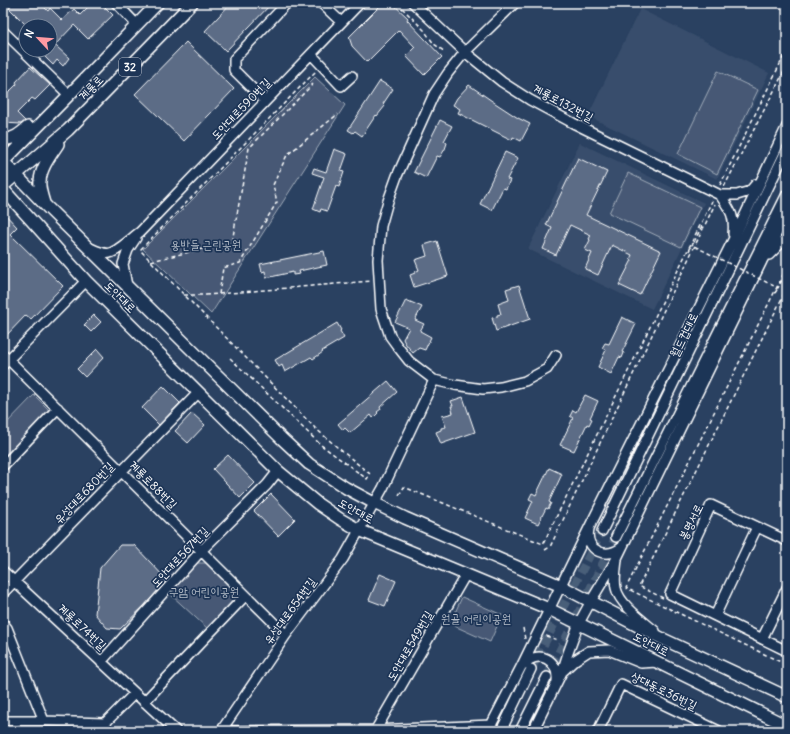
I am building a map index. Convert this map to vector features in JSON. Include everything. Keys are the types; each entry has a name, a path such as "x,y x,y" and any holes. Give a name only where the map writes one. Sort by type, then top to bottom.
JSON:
{"main road":[{"name":"계룡로","path":"3,161 158,3"},
{"name":"계룡로","path":"3,186 68,130 192,3"},
{"path":"3,140 11,139 20,135 28,127 48,116"},
{"path":"44,204 40,185 41,172 68,130"},
{"name":"도안대로","path":"3,161 44,204 308,464 346,488 374,503 561,586 663,639 787,697"},
{"name":"도안대로","path":"3,189 86,281 278,471 318,504 359,530 549,609 787,726"}],"street":[{"path":"116,3 137,25"},
{"path":"265,102 234,70 234,59 287,3"},
{"path":"321,3 342,22"},
{"name":"도안대로590번길","path":"140,232 360,3"},
{"name":"계룡로132번길","path":"413,3 465,52 502,82 530,100 573,123 718,194"},
{"path":"515,3 465,52 448,73 434,94 397,176 388,200 382,226 378,260 381,309 390,336 409,361 434,380 483,389 501,387 526,381 547,369 556,355"},
{"path":"3,31 69,95"},
{"path":"311,54 342,86 352,76"},
{"path":"221,731 489,728 521,667 733,240 787,126"},
{"name":"월드컵대로","path":"602,531 787,149"},
{"path":"718,194 737,195 750,191 762,178"},
{"path":"718,194 731,210 734,224 733,240"},
{"path":"616,537 787,194"},
{"path":"534,731 562,672 579,623 590,601 626,541 762,262 787,214"},
{"path":"88,247 103,253 110,253 140,232"},
{"path":"127,286 123,264 128,250 140,232"},
{"path":"762,262 783,241 787,240"},
{"path":"5,359 86,281"},
{"name":"계룡로88번길","path":"5,359 58,408 286,635"},
{"name":"유성대로654번길","path":"221,731 286,635 343,559 383,488 434,380"},
{"name":"유성대로680번길","path":"3,593 198,393"},
{"path":"3,466 58,408"},
{"name":"도안대로567번길","path":"101,662 202,550 267,485 278,471"},
{"name":"봉명서로","path":"715,616 670,594 711,505 787,541"},
{"path":"590,526 588,538 593,548 598,552 611,554 622,547 626,541"},
{"path":"757,527 715,616 787,651"},
{"path":"617,558 616,589 623,604 663,639"},
{"name":"계룡로74번길","path":"3,571 176,731"},
{"name":"도안대로549번길","path":"375,730 466,574"},
{"path":"762,639 787,588"},
{"path":"144,702 246,595"},
{"path":"3,623 7,628 44,721"},
{"path":"562,672 575,660 589,651 609,650 641,663 657,662"},
{"path":"521,667 532,658 540,657 547,659 554,664 556,669 558,675 556,684"},
{"path":"501,731 531,669"},
{"path":"520,731 546,677"},
{"name":"상대동로36번길","path":"602,730 621,684 719,731"},
{"path":"97,731 134,693"},
{"path":"3,721 104,723"}],"path":[{"path":"397,3 424,30 434,44 445,52"},
{"path":"545,550 550,547 787,50"},
{"path":"399,495 404,487 543,544 718,194 787,66"},
{"path":"230,358 322,445 366,479 370,474 315,428 140,250 319,68"},
{"path":"151,261 232,242 249,148 313,84"},
{"path":"219,294 223,268 240,264 277,202 273,186 287,155 338,114"},
{"path":"689,251 703,224"},
{"path":"692,245 778,288"},
{"path":"775,293 787,269"},
{"path":"787,269 626,588 787,665"},
{"path":"184,296 372,281"},
{"path":"541,634 558,640"}],"shaded area":[{"path":"640,9 769,73 717,179 588,116"},
{"path":"580,143 704,203 652,309 528,249"}],"green space":[{"path":"718,71 758,90 717,174 678,154"},
{"name":"용반들 근린공원","path":"315,77 345,105 211,314 143,249"},
{"path":"628,173 700,207 681,247 609,213"},
{"path":"34,395 48,409 49,416 3,462 3,427"},
{"name":"구암 어린이공원","path":"197,563 208,563 237,593 237,598 208,629 169,593"},
{"name":"원골 어린이공원","path":"462,597 502,615 490,642 450,624"}],"building":[{"path":"4,3 40,3 48,11 50,8 62,20 74,9 80,15 92,3 101,3 113,15 88,39 74,25 58,42 58,18 19,18"},
{"path":"231,3 272,3 226,51 205,31"},
{"path":"383,3 392,3 408,18 407,20 442,57 424,75 406,56 415,47 399,30 367,62 352,46 349,37"},
{"path":"186,42 234,89 184,141 135,94"},
{"path":"58,48 69,58 63,66 57,60 53,65 46,58 58,58"},
{"path":"30,67 50,85 35,100 32,98 17,113 25,121 21,124 3,123 3,98 17,84 16,82"},
{"path":"380,81 393,89 383,104 385,106 377,116 376,115 362,136 355,131 353,133 348,130"},
{"path":"469,85 518,118 530,124 521,141 513,137 512,140 458,113 460,109 453,105 457,98"},
{"path":"440,120 452,126 444,141 447,143 445,149 440,157 437,156 426,178 414,172"},
{"path":"334,149 347,154 341,171 344,172 339,187 336,186 327,211 321,209 320,212 313,209 324,177 312,173 314,168 326,172"},
{"path":"505,152 518,158 507,179 510,180 506,189 503,188 492,210 480,204"},
{"path":"578,158 607,172 586,215 661,251 640,295 619,285 632,260 630,259 632,255 612,245 598,275 585,269 592,253 585,250 591,235 570,225 556,255 543,249 552,228 546,225"},
{"path":"3,212 17,227 10,234 63,286 31,319 26,315 3,339"},
{"path":"437,241 448,276 414,287 410,275 419,270 415,260 427,256 424,245"},
{"path":"324,251 327,265 299,271 300,274 293,275 293,272 266,278 265,271 262,272 260,264"},
{"path":"519,285 530,319 496,331 492,318 501,314 498,304 509,300 506,289"},
{"path":"406,300 422,307 415,320 424,324 420,331 431,337 425,350 419,348 413,353 403,339 409,328 395,322"},
{"path":"94,315 101,322 91,332 84,325"},
{"path":"622,317 636,324 622,352 624,353 622,358 619,357 611,374 598,367 606,350 602,348 605,343 609,344"},
{"path":"337,323 344,338 322,351 323,352 313,359 311,357 285,372 282,365 279,367 275,360"},
{"path":"97,349 104,357 85,377 77,369"},
{"path":"388,381 397,392 380,407 381,409 377,412 378,413 373,418 371,415 350,433 345,428 343,430 338,424"},
{"path":"163,386 180,403 159,425 142,408"},
{"path":"585,395 598,401 590,418 592,419 589,425 587,424 574,451 560,445 573,418 570,416 573,410 576,412"},
{"path":"463,397 475,432 441,444 436,432 441,430 441,428 446,427 442,416 453,413 451,401"},
{"path":"192,413 205,425 188,443 175,431"},
{"path":"228,455 255,483 240,498 213,469"},
{"path":"549,468 562,474 549,502 551,503 548,509 546,508 538,524 525,518 533,501 529,499 532,493 536,495"},
{"path":"271,494 295,519 278,536 254,511"},
{"path":"120,545 134,545 167,580 145,605 120,629 107,628 95,614 100,568"},
{"path":"380,574 396,581 385,606 369,600"}],"tunnel":[{"path":"531,669 602,531"},
{"path":"547,677 616,537"}]}
